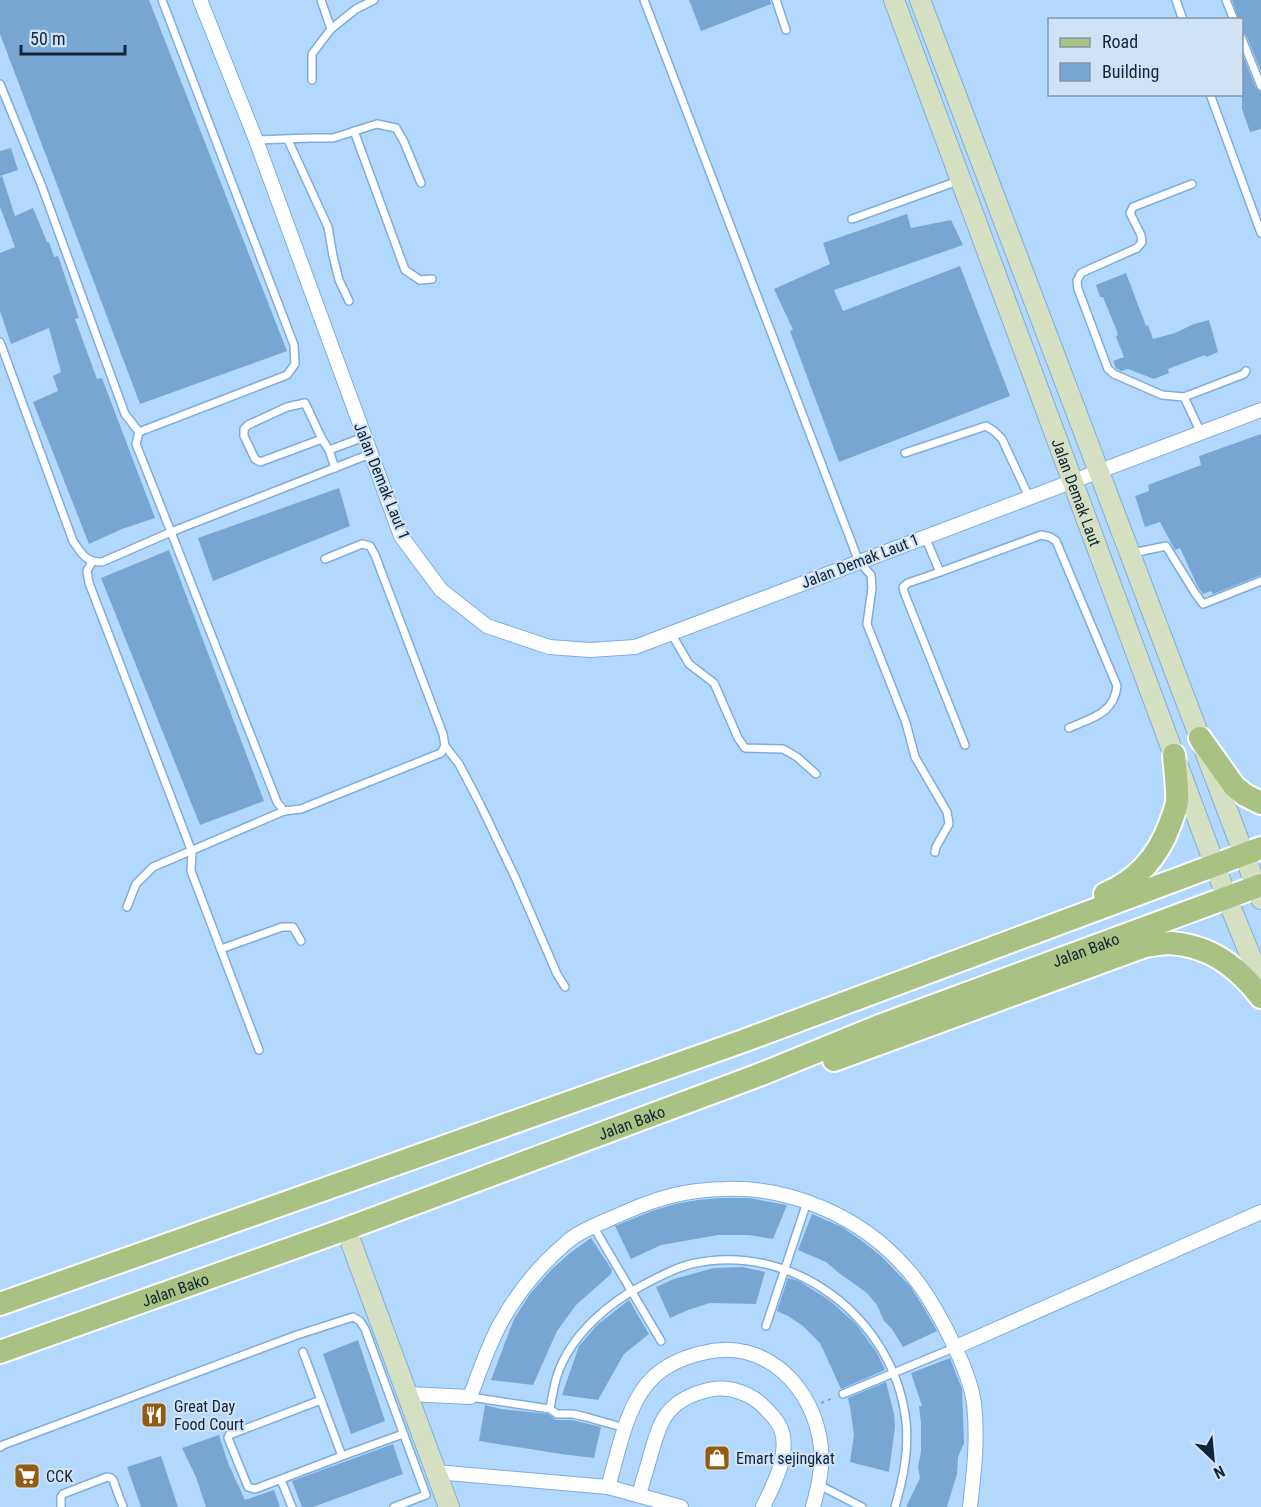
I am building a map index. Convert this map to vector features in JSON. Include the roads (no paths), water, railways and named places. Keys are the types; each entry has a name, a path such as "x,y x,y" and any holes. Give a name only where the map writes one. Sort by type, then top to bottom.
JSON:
{"main road":[{"name":"Jalan Demak Laut","path":"894,0 1215,866 1261,982"},
{"name":"Jalan Demak Laut","path":"920,0 1200,738 1253,851 1259,891"},
{"path":"1200,738 1233,786 1261,803"},
{"path":"743,1041 764,1023 1127,884 1157,853 1165,838 1177,802 1174,755"},
{"name":"Jalan Bako","path":"0,1304 743,1041 1253,851"},
{"name":"Jalan Bako","path":"0,1352 346,1229 759,1075 882,1025 1227,898 1259,891"},
{"path":"759,1075 786,1078 1145,946 1166,943 1185,945 1206,952 1241,973 1261,997"},
{"path":"346,1229 408,1394 439,1491"}],"street":[{"name":"Jalan Demak Laut 1","path":"200,0 256,140 401,536 441,590 487,626 549,647 590,650 635,647 1261,410"},
{"path":"408,1394 470,1397 493,1338 514,1300 536,1273 569,1240 593,1226 659,1198 685,1192 724,1188 777,1194 825,1209 872,1235 912,1275 934,1306 956,1347 974,1402 977,1434 970,1507"},
{"path":"956,1347 1261,1212"},
{"path":"608,1487 634,1403 647,1384 674,1363 712,1350 742,1351 767,1360 779,1368 799,1389 810,1407 818,1430 822,1464 813,1507"},
{"path":"639,1495 656,1438 663,1419 670,1410 680,1401 696,1393 714,1389 731,1390 740,1392 761,1404 771,1413 782,1431 784,1444 782,1459 763,1507"},
{"path":"439,1491 608,1487 681,1507"}],"lane":[{"path":"139,432 287,375 295,364 294,345 162,0"},
{"path":"321,0 331,29"},
{"path":"312,80 312,54 331,29 356,9 374,0"},
{"path":"644,0 859,562 871,575 872,588 867,624 906,723 915,757 947,812 949,824 935,852"},
{"path":"776,0 786,30"},
{"path":"1176,0 1182,18"},
{"path":"1226,0 1233,18"},
{"path":"1243,41 1261,86"},
{"path":"0,84 41,184 125,414 139,432"},
{"path":"1211,96 1261,232"},
{"path":"256,140 333,138 377,124 396,128 421,183"},
{"path":"354,131 405,270 420,280 432,279"},
{"path":"288,140 328,227 339,280 349,302"},
{"path":"852,219 961,180"},
{"path":"1192,184 1133,207 1130,213 1142,242 1137,248 1081,273 1077,281 1078,289 1108,369 1114,374 1162,395 1184,398 1244,374 1246,371"},
{"path":"0,342 73,541 92,562 102,562 171,532 370,454"},
{"path":"1184,398 1201,433"},
{"path":"322,439 260,462 255,459 244,436 244,429 287,407 305,403 329,450 335,468"},
{"path":"905,453 986,426 1002,439 1029,497"},
{"path":"139,432 136,444 277,802 284,811"},
{"path":"329,450 364,437"},
{"path":"965,745 903,587 908,583 1041,535 1050,537 1056,542 1117,686 1116,698 1111,705 1100,714 1069,728"},
{"path":"925,537 940,572"},
{"path":"325,559 362,544 370,546 445,746 459,764 480,804 565,987"},
{"path":"1130,554 1166,546 1203,604 1261,581"},
{"path":"92,562 87,571 89,583 192,852 191,871 259,1050"},
{"path":"671,633 688,664 714,683 738,738 745,748 783,749 797,757 816,774"},
{"path":"127,908 136,884 153,867 284,811 301,809 441,753 445,746"},
{"path":"221,949 282,927 293,927 301,941"},
{"path":"766,1326 807,1202"},
{"path":"593,1226 662,1341"},
{"path":"550,1409 557,1375 572,1347 594,1320 632,1290 673,1270 702,1262 740,1260 785,1269 812,1281 854,1313 874,1337 887,1359 902,1402 907,1433 905,1467 895,1507"},
{"path":"0,1447 297,1335 350,1317 358,1319 377,1312"},
{"path":"358,1319 364,1329 403,1434 439,1491 394,1507"},
{"path":"843,1394 956,1347"},
{"path":"303,1352 342,1456"},
{"path":"470,1397 550,1409 557,1414 573,1414 626,1428"},
{"path":"321,1400 229,1435 228,1438 248,1488 255,1489 281,1480 403,1434"},
{"path":"61,1507 61,1497 66,1492 111,1478 123,1507"},
{"path":"281,1480 292,1507"},
{"path":"819,1485 862,1507"}],"place":[{"name":"Great Day Food Court","path":"154,1415"},
{"name":"Emart sejingkat","path":"717,1458"},
{"name":"CCK","path":"27,1476"}]}
